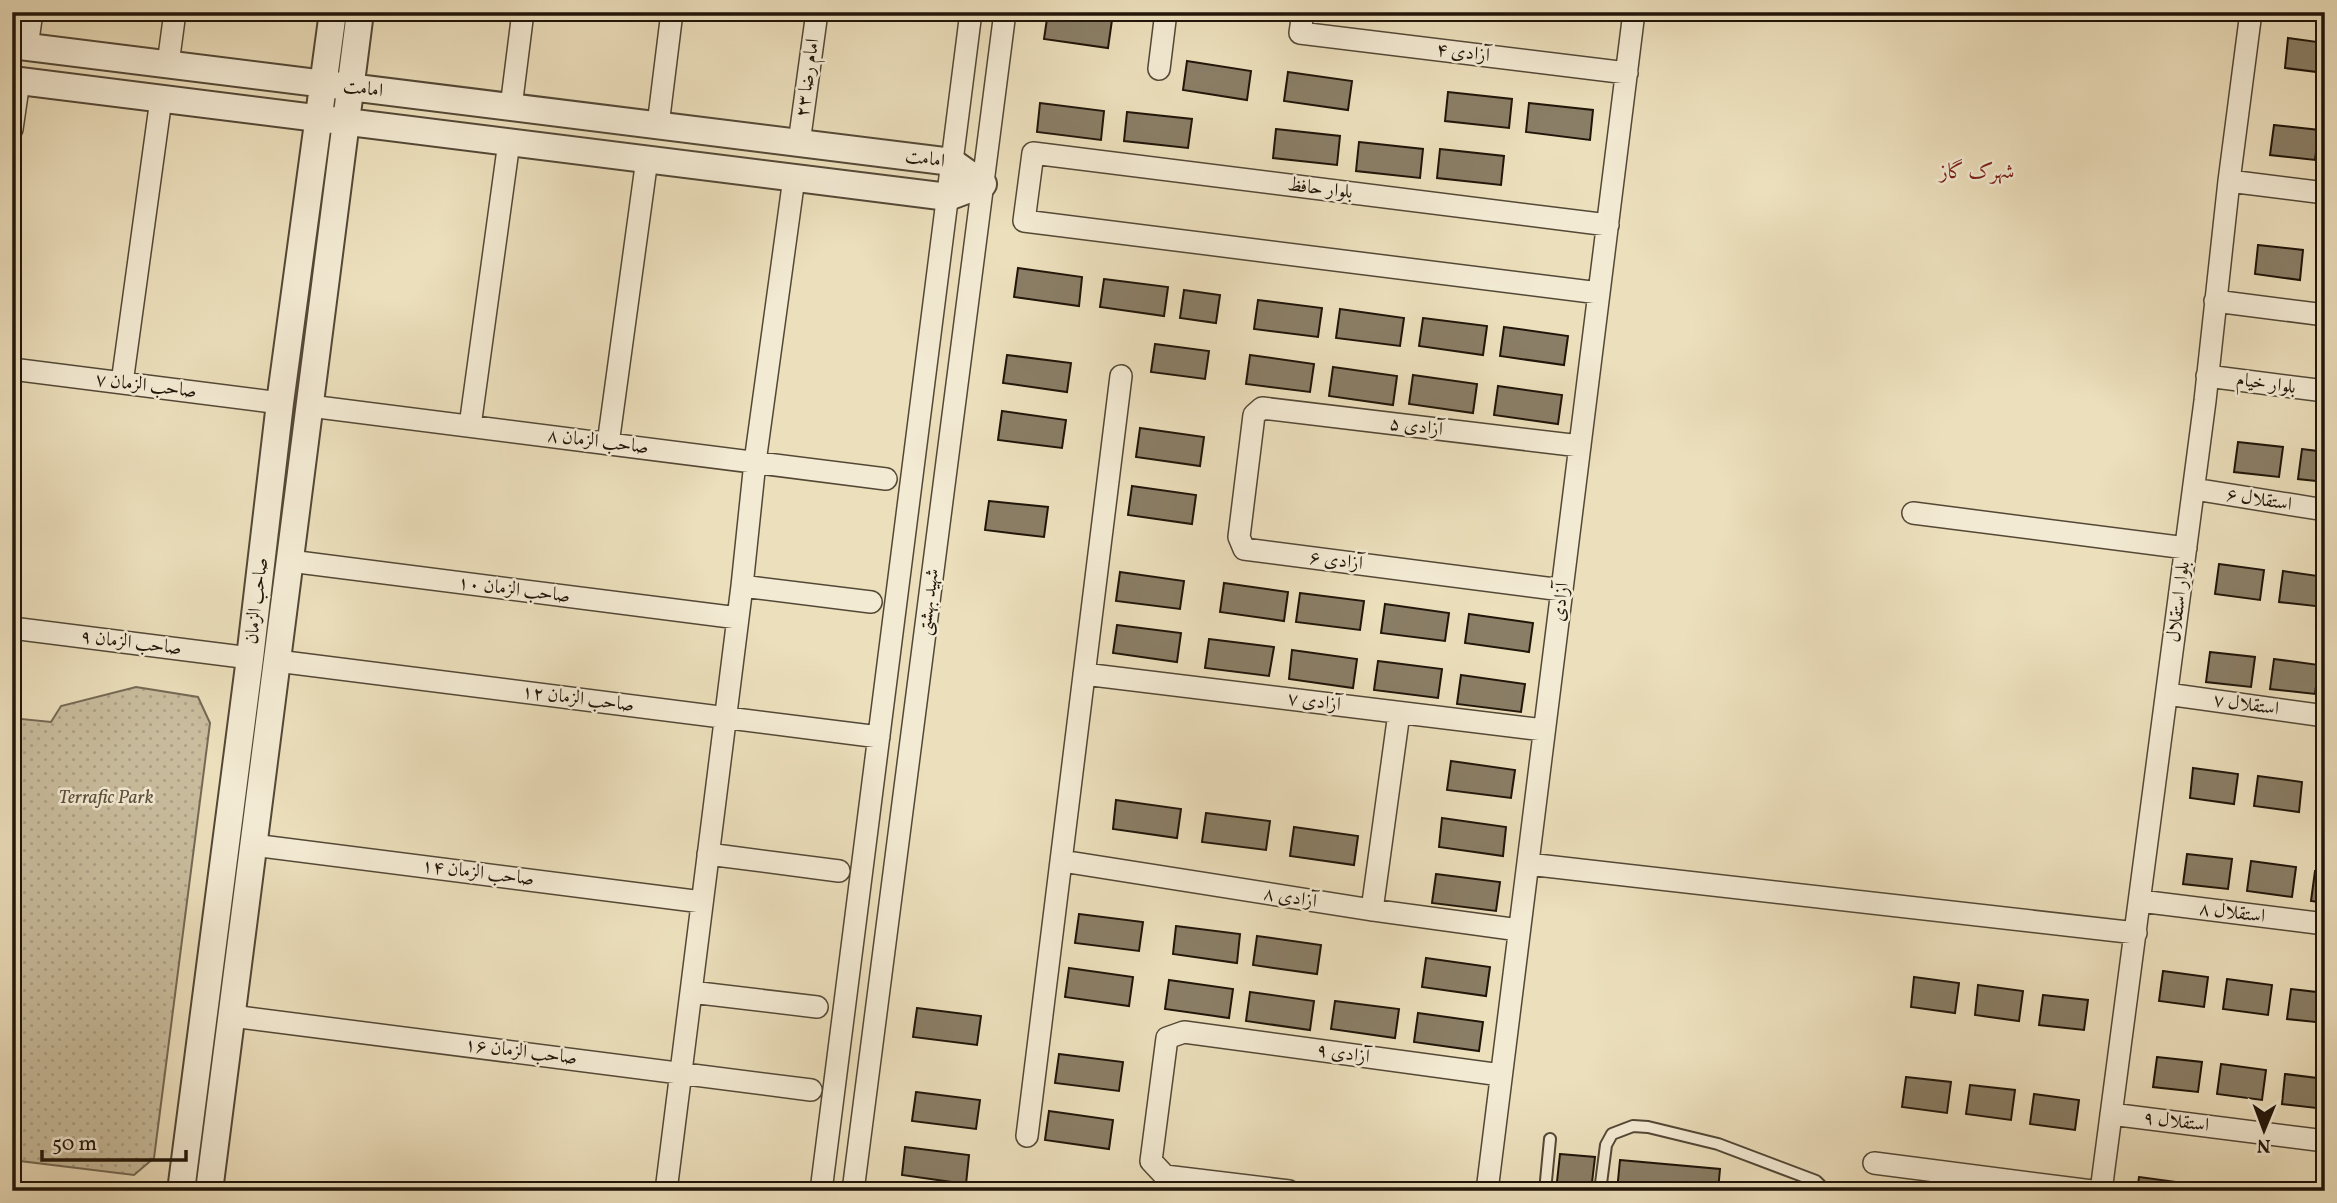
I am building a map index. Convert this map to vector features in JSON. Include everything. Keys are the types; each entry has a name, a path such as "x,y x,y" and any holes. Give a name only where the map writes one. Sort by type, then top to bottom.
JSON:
{"street":[{"path":"20,46 32,12"},
{"path":"168,64 175,12"},
{"name":"صاحب الزمان","path":"181,1191 280,403 333,12"},
{"name":"صاحب الزمان","path":"209,1191 360,12"},
{"path":"511,107 523,12"},
{"path":"657,125 673,12"},
{"name":"امام رضا ۲۳","path":"799,143 817,12"},
{"name":"شهید بهشتی","path":"821,1191 971,12"},
{"name":"شهید بهشتی","path":"853,1191 1005,12"},
{"path":"1159,69 1166,12"},
{"name":"آزادی","path":"1487,1191 1634,12"},
{"name":"بلوار استقلال","path":"2101,1191 2194,489 2251,12"},
{"name":"آزادی ۴","path":"1301,23 1626,73"},
{"name":"امامت","path":"20,46 952,162 983,184"},
{"path":"12,129 16,81"},
{"name":"امامت","path":"16,81 948,197 983,184"},
{"path":"122,383 161,99"},
{"path":"470,426 509,142"},
{"name":"بلوار حافظ","path":"1599,293 1024,221 1033,153 1608,225"},
{"path":"608,444 648,159"},
{"path":"666,1191 742,586 755,462 794,178"},
{"path":"2229,181 2325,193"},
{"path":"2216,301 2325,315"},
{"name":"صاحب الزمان ۷","path":"12,369 280,403"},
{"path":"1027,1136 1121,376"},
{"name":"بلوار خیام","path":"2207,376 2325,391"},
{"path":"280,403 310,406"},
{"name":"صاحب الزمان ۸","path":"310,406 886,478"},
{"name":"آزادی ۵","path":"1254,415 1262,408 1580,446"},
{"name":"آزادی ۶","path":"1254,415 1239,537 1244,549 1562,590"},
{"name":"استقلال ۶","path":"2194,489 2325,510"},
{"path":"1913,513 2186,548"},
{"name":"صاحب الزمان ۱۰","path":"290,561 738,618"},
{"path":"742,586 871,602"},
{"name":"صاحب الزمان ۹","path":"12,628 250,658"},
{"path":"250,658 277,661"},
{"name":"صاحب الزمان ۱۲","path":"277,661 879,737"},
{"name":"آزادی ۷","path":"1084,674 1544,730"},
{"name":"استقلال ۷","path":"2167,694 2325,716"},
{"path":"1372,911 1398,713"},
{"name":"صاحب الزمان ۱۴","path":"253,845 702,902"},
{"path":"708,854 839,871"},
{"name":"آزادی ۸","path":"1062,861 1372,911 1519,930"},
{"path":"1528,864 2136,933"},
{"name":"استقلال ۸","path":"2140,901 2325,924"},
{"path":"691,992 817,1007"},
{"name":"صاحب الزمان ۱۶","path":"232,1016 811,1090"},
{"name":"آزادی ۹","path":"1289,1191 1165,1176 1151,1161 1167,1038 1184,1032 1501,1075"},
{"name":"استقلال ۹","path":"2111,1114 2325,1141"},
{"path":"1874,1163 2092,1191"}],"lane":[{"path":"1601,1191 1606,1145 1612,1134 1633,1126 1648,1127 1718,1144 1816,1181 1826,1191"},
{"path":"1545,1191 1550,1139"}],"green space":[{"name":"Terrafic Park","path":"136,687 198,697 210,723 154,1158 134,1175 12,1160 12,718 51,722 61,706"}],"building":[{"path":"1048,12 1112,20 1108,48 1044,39"},
{"path":"2288,38 2325,43 2325,73 2285,68"},
{"path":"1187,61 1251,71 1247,100 1183,90"},
{"path":"1288,72 1352,81 1348,110 1284,101"},
{"path":"1448,92 1512,99 1509,128 1445,121"},
{"path":"1040,103 1104,111 1101,140 1037,132"},
{"path":"1529,103 1593,110 1590,140 1526,132"},
{"path":"1127,112 1192,119 1188,148 1124,141"},
{"path":"2274,125 2319,130 2315,160 2270,155"},
{"path":"1276,129 1340,136 1337,165 1273,158"},
{"path":"1359,142 1423,149 1420,178 1356,171"},
{"path":"1440,149 1504,156 1501,185 1437,178"},
{"path":"2258,245 2303,250 2300,280 2255,274"},
{"path":"2322,252 2325,252 2325,282 2319,282"},
{"path":"1018,268 1082,277 1079,306 1014,297"},
{"path":"1104,279 1168,287 1164,316 1100,307"},
{"path":"1184,290 1220,295 1216,323 1180,318"},
{"path":"1258,300 1322,308 1318,337 1254,329"},
{"path":"1340,309 1404,318 1400,346 1336,338"},
{"path":"1423,318 1487,326 1483,355 1419,346"},
{"path":"1504,327 1568,336 1564,365 1500,356"},
{"path":"1155,344 1209,351 1205,379 1151,372"},
{"path":"1007,355 1071,363 1067,392 1003,383"},
{"path":"1250,355 1314,364 1310,392 1246,384"},
{"path":"1333,367 1397,376 1393,405 1329,396"},
{"path":"1413,375 1477,384 1473,413 1409,404"},
{"path":"1498,386 1562,395 1558,424 1494,415"},
{"path":"1002,411 1066,420 1062,448 998,440"},
{"path":"1140,428 1204,437 1200,466 1136,457"},
{"path":"2238,442 2283,447 2279,477 2234,472"},
{"path":"2302,449 2325,452 2325,482 2298,479"},
{"path":"1132,486 1196,495 1192,524 1128,515"},
{"path":"989,501 1048,507 1044,537 985,530"},
{"path":"2219,564 2264,570 2260,600 2215,594"},
{"path":"2283,571 2325,577 2324,607 2279,602"},
{"path":"1120,572 1184,581 1180,609 1116,601"},
{"path":"1224,583 1288,592 1284,621 1220,612"},
{"path":"1300,593 1364,601 1360,630 1296,622"},
{"path":"1385,604 1449,613 1445,641 1381,633"},
{"path":"1469,614 1533,623 1529,652 1465,643"},
{"path":"1117,625 1181,633 1177,662 1113,653"},
{"path":"1209,639 1274,647 1269,676 1205,668"},
{"path":"1292,650 1357,659 1353,688 1289,679"},
{"path":"2210,652 2255,657 2251,687 2206,682"},
{"path":"2274,659 2319,665 2315,694 2270,689"},
{"path":"1378,661 1442,669 1438,698 1374,690"},
{"path":"1461,675 1525,684 1521,712 1457,704"},
{"path":"1451,761 1515,770 1511,798 1447,790"},
{"path":"2193,768 2238,774 2234,804 2190,798"},
{"path":"2258,776 2302,782 2299,812 2254,806"},
{"path":"2322,786 2325,786 2325,817 2318,816"},
{"path":"1116,800 1181,809 1177,838 1113,829"},
{"path":"1206,813 1270,821 1266,850 1202,842"},
{"path":"1442,818 1506,827 1503,856 1439,847"},
{"path":"1294,827 1358,836 1354,865 1290,856"},
{"path":"2187,854 2232,859 2228,889 2183,884"},
{"path":"2251,861 2296,867 2292,897 2247,891"},
{"path":"2315,871 2325,872 2325,903 2311,901"},
{"path":"1436,874 1500,882 1496,911 1432,903"},
{"path":"1079,914 1143,922 1139,951 1075,943"},
{"path":"1176,926 1240,934 1237,963 1173,954"},
{"path":"1257,936 1321,945 1317,974 1253,965"},
{"path":"1426,958 1490,967 1486,996 1422,987"},
{"path":"1069,968 1133,977 1129,1006 1065,997"},
{"path":"2163,971 2208,977 2204,1007 2159,1001"},
{"path":"1914,977 1959,983 1955,1013 1911,1007"},
{"path":"2227,979 2272,985 2268,1015 2223,1009"},
{"path":"1169,980 1233,989 1229,1018 1165,1009"},
{"path":"1978,985 2023,991 2019,1021 1975,1015"},
{"path":"2291,989 2325,993 2325,1023 2287,1019"},
{"path":"1250,992 1314,1001 1310,1030 1246,1021"},
{"path":"2043,995 2088,1000 2084,1030 2039,1025"},
{"path":"1335,1001 1399,1009 1395,1038 1331,1029"},
{"path":"917,1008 981,1016 977,1045 913,1037"},
{"path":"1418,1013 1483,1022 1479,1051 1414,1042"},
{"path":"1059,1054 1123,1062 1119,1091 1055,1083"},
{"path":"2157,1057 2202,1062 2198,1092 2153,1087"},
{"path":"2221,1064 2266,1070 2262,1100 2217,1094"},
{"path":"2285,1074 2325,1079 2325,1109 2282,1104"},
{"path":"1906,1077 1951,1082 1947,1113 1902,1107"},
{"path":"1970,1085 2015,1090 2011,1120 1966,1114"},
{"path":"916,1092 980,1100 976,1129 912,1121"},
{"path":"2034,1094 2079,1100 2075,1130 2030,1124"},
{"path":"1049,1111 1113,1120 1109,1149 1045,1140"},
{"path":"905,1147 969,1155 966,1184 902,1175"},
{"path":"1560,1154 1595,1157 1591,1191 1556,1191"},
{"path":"1620,1160 1720,1169 1718,1191 1617,1191"},
{"path":"2139,1177 2184,1183 2183,1191 2137,1191"},
{"path":"2203,1185 2248,1191 2202,1191"}],"district":[{"name":"شهرک گاز","path":"1977,172"}]}
